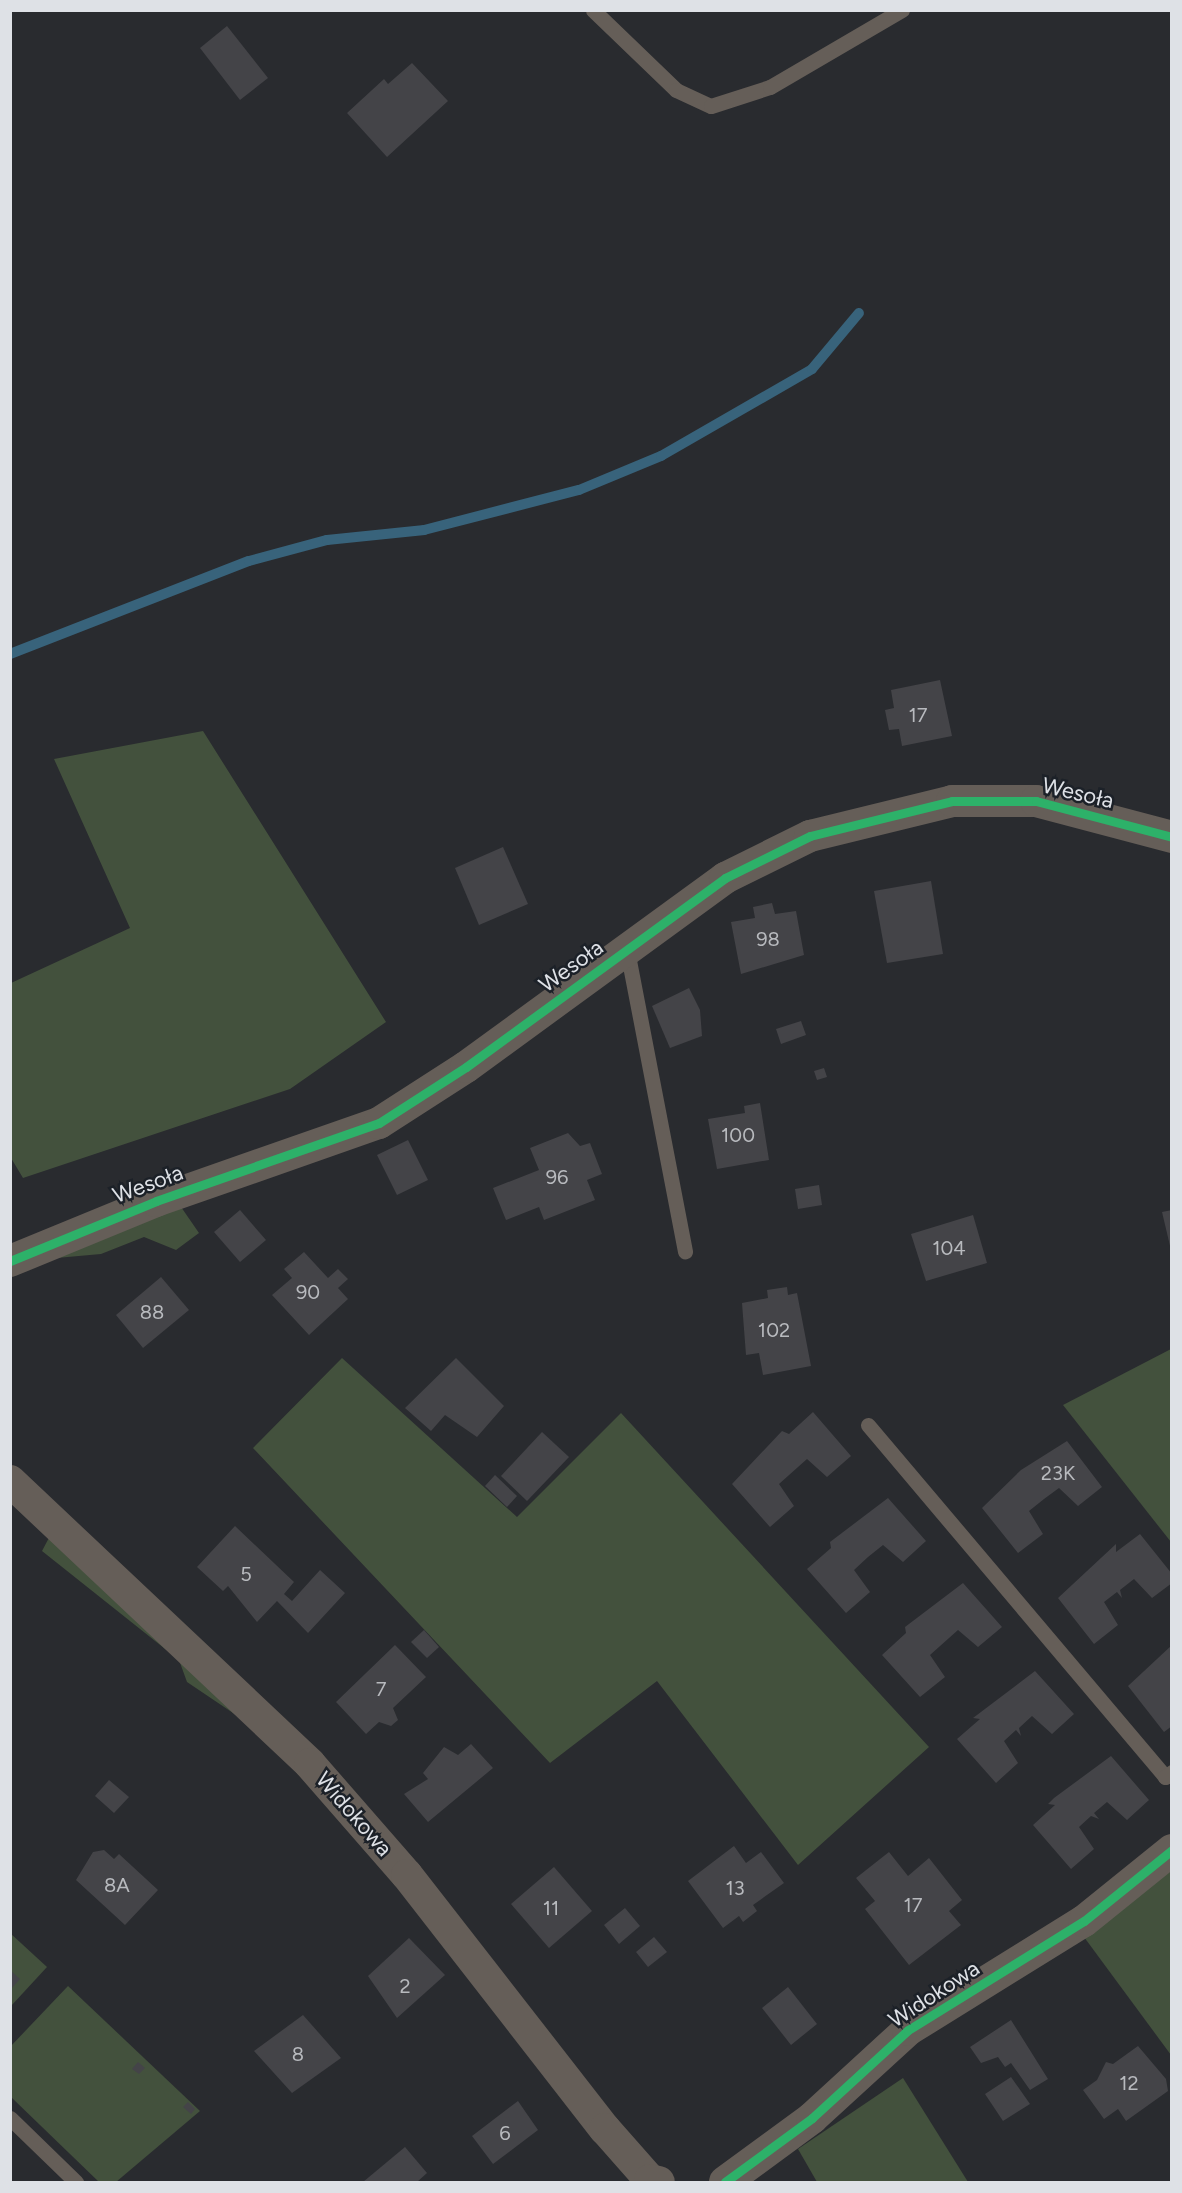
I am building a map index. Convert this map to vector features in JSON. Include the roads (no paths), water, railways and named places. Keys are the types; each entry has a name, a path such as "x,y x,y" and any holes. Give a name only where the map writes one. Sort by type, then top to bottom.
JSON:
{"street":[{"name":"Wesoła","path":"10,1261 156,1201 379,1123 466,1067 725,878 810,836 952,801 1036,801 1172,837"},
{"name":"Widokowa","path":"10,1481 310,1764 407,1875 605,2129 650,2180 658,2182"},
{"name":"Widokowa","path":"725,2182 812,2118 908,2030 1084,1921 1172,1850"}],"lane":[{"path":"593,10 676,90 711,106 770,87 902,10"},
{"path":"627,950 686,1251"},
{"path":"868,1425 1165,1777 1172,1772"},
{"path":"10,2118 76,2182"}],"waterway":[{"path":"10,654 249,561 327,540 424,530 579,490 661,456 812,369 859,313"}]}
